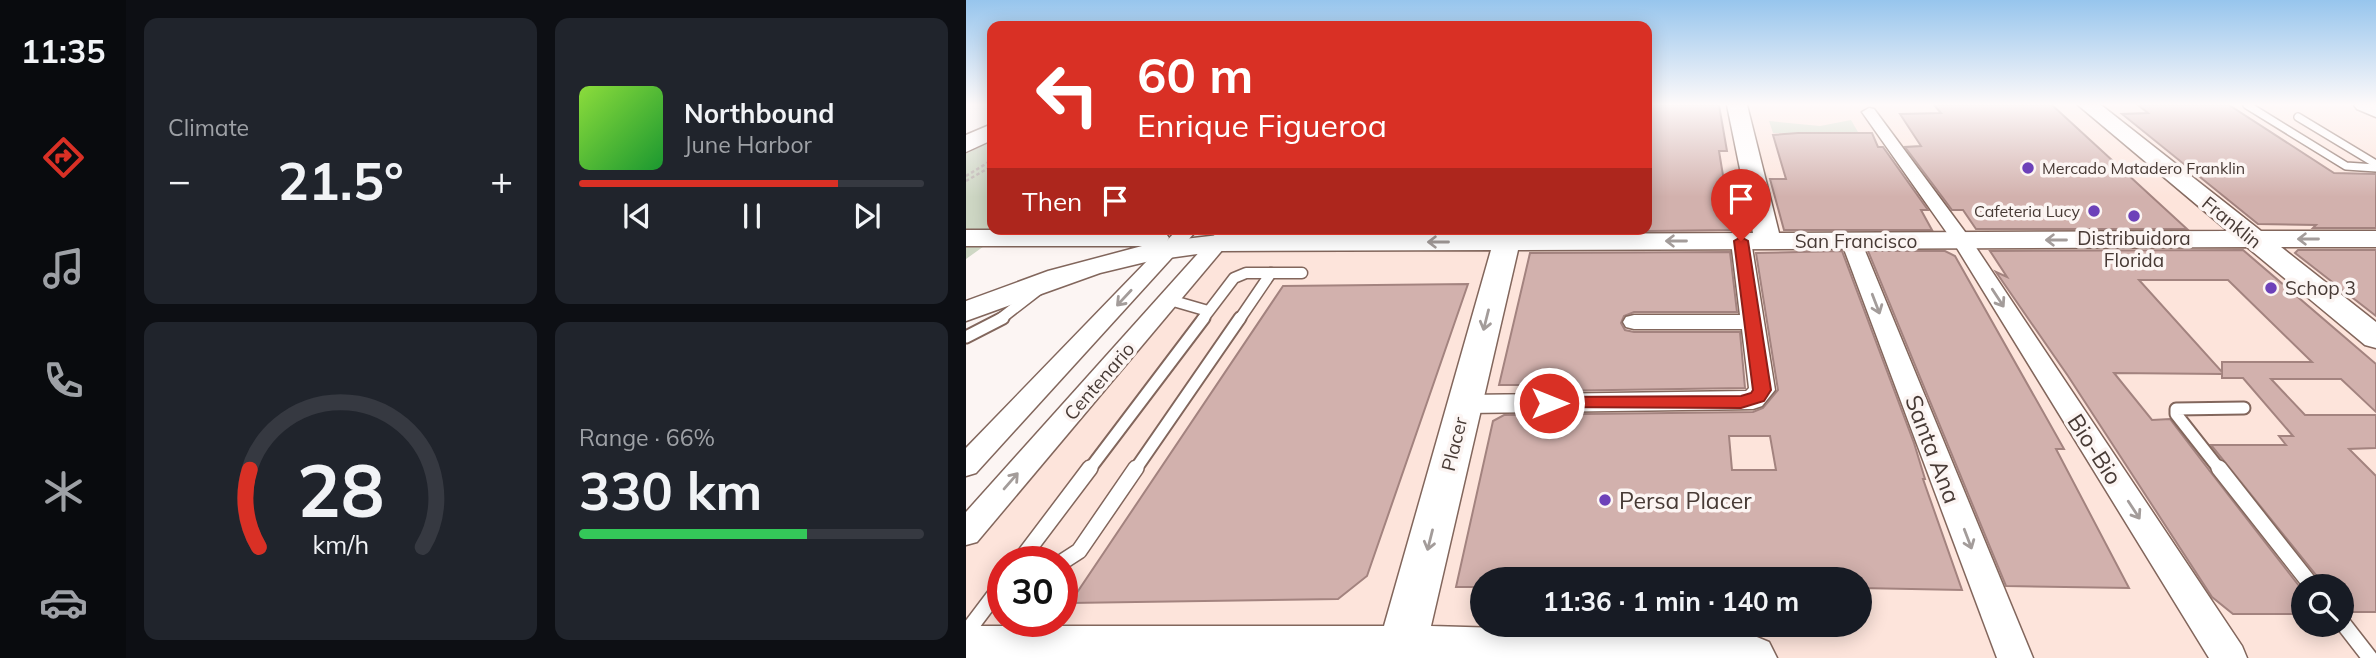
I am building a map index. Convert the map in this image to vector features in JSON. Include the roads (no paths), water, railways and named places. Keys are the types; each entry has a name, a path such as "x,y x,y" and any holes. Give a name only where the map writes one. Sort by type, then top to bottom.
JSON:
{"main road":[{"path":"966,145 983,136"},
{"path":"1744,136 1768,241"},
{"name":"Franklin","path":"2126,136 2376,338"},
{"name":"San Francisco","path":"966,238 1039,235"},
{"name":"San Francisco","path":"1090,235 1200,239 1508,235 1741,241 2376,239"},
{"name":"Placer","path":"1401,653 1508,235"},
{"path":"966,312 1049,280 1200,239"},
{"path":"966,649 1752,658"}],"street":[{"name":"Bio-Bio","path":"1886,136 1961,240 2229,658"},
{"name":"Centenario","path":"966,533 1170,300 1200,239"},
{"name":"Centenario","path":"966,467 1200,239"},
{"path":"1465,404 1753,400 1762,390 1741,241"},
{"name":"Santa Ana","path":"1851,241 2015,658"},
{"path":"1634,322 1752,322"}],"lane":[{"path":"2297,136 2346,166 2376,166"},
{"path":"2328,136 2376,166"},
{"path":"1078,552 1272,273"},
{"path":"1031,546 1239,274 1302,273"},
{"path":"966,337 1009,315 1049,280"},
{"path":"1170,300 1208,312"},
{"path":"2244,408 2176,409 2176,414 2303,574"},
{"path":"966,633 987,605"},
{"path":"2354,637 2370,658"}],"place":[{"name":"Mercado Matadero Franklin","path":"2028,168"},
{"name":"Cafeteria Lucy","path":"2094,211"},
{"name":"Distribuidora Florida","path":"2134,216"},
{"name":"Schop 3","path":"2271,288"},
{"name":"Persa Placer","path":"1605,500"}]}
